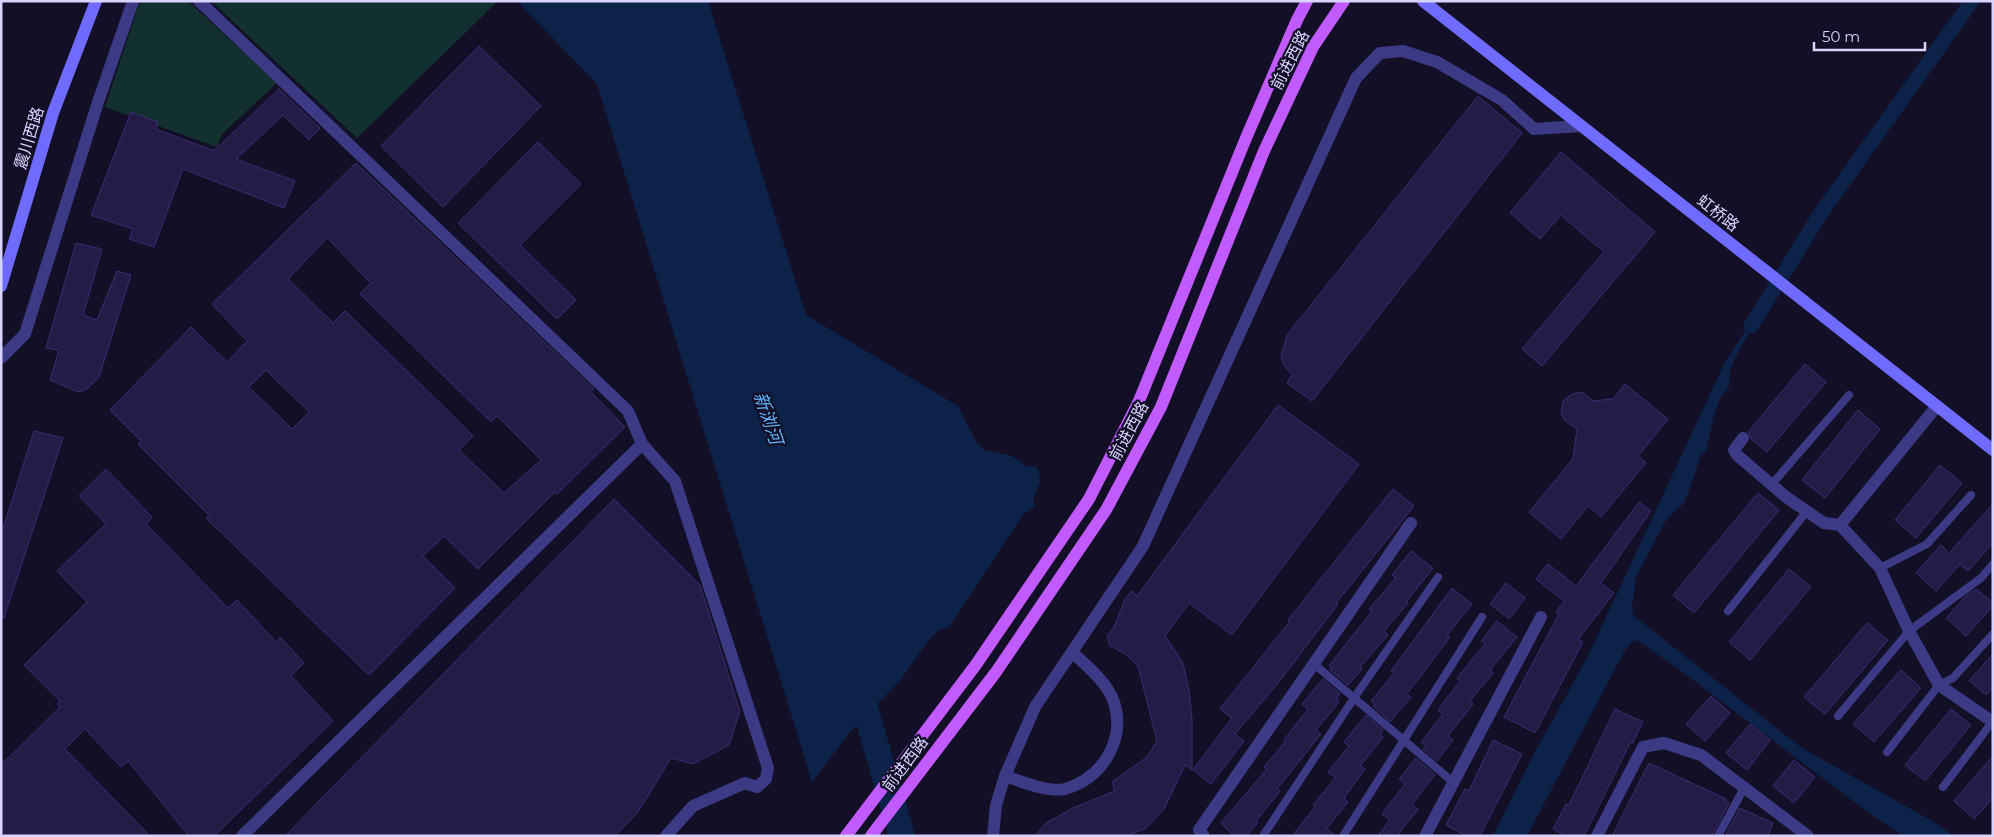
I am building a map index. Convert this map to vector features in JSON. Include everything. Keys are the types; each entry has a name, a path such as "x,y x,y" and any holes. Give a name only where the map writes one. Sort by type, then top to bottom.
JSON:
{"main road":[{"name":"前进西路","path":"846,836 975,666 1088,499 1139,401 1246,138 1307,1"},
{"name":"前进西路","path":"871,836 996,672 1106,510 1161,407 1264,151 1313,47 1344,1"}],"street":[{"name":"震川西路","path":"1,286 53,113 96,1"},
{"path":"1,358 25,334 98,102 133,1"},
{"path":"199,1 628,411 642,444 675,482 768,768 766,779 757,787 745,783 693,806 666,836"},
{"name":"虹桥路","path":"1423,1 1993,450"},
{"path":"993,836 996,806 1005,776 1035,707 1143,546 1356,78 1380,53 1403,50 1437,62 1502,100 1534,129 1580,126"},
{"path":"1840,525 1937,406"},
{"path":"1743,438 1734,450 1772,484 1807,511 1824,523 1840,525 1880,568 1909,632 1939,685 1993,721"},
{"path":"242,836 642,444"},
{"path":"1204,836 1199,830 1411,523"},
{"path":"1425,836 1541,617"},
{"path":"1005,776 1034,786 1063,789 1088,777 1106,761 1115,742 1117,724 1114,701 1099,678 1072,652"},
{"path":"1598,836 1643,747 1664,743 1701,755 1808,836"}],"lane":[{"path":"1772,484 1849,395"},
{"path":"1880,568 1928,544 1971,495"},
{"path":"1728,611 1807,511"},
{"path":"1838,716 1909,632 1981,578 1993,564"},
{"path":"1264,836 1354,698 1438,577"},
{"path":"1343,836 1482,617"},
{"path":"1887,752 1939,685 1953,678 1993,634"},
{"path":"1314,664 1453,782"},
{"path":"1943,786 1993,721"},
{"path":"1718,836 1744,788"}],"green space":[{"path":"140,1 188,1 277,83 222,134 217,147 105,107"},
{"path":"211,1 498,1 357,138"}],"water":[{"path":"517,1 708,1 806,315 958,406 978,445 985,450 1012,456 1026,466 1037,467 1041,480 1033,499 1035,506 1024,514 949,627 939,630 928,641 900,681 850,732 812,782 597,84"},
{"path":"1760,308 1765,311 1744,341 1733,363 1729,374 1729,387 1720,398 1706,451 1701,455 1684,503 1666,520 1636,577 1632,607 1634,616 1802,748 1934,822 1954,836 1903,836 1865,810 1673,665 1640,642 1633,640 1624,652 1527,836 1493,836 1535,752 1587,658 1725,362"}],"building":[{"path":"479,46 541,106 443,207 381,146"},
{"path":"279,89 320,128 309,140 283,115 236,159 295,181 284,208 183,169 154,247 129,239 133,229 91,215 131,112 158,122 156,129 214,151"},
{"path":"1478,96 1522,133 1312,401 1287,383 1292,375 1283,364 1281,357 1287,335"},
{"path":"538,142 581,184 520,245 576,300 557,319 458,223"},
{"path":"1561,152 1655,232 1542,366 1522,349 1604,252 1561,215 1540,239 1510,213"},
{"path":"356,163 594,389 591,392 625,427 557,494 555,492 478,569 444,536 423,556 455,588 369,675 206,518 209,515 138,444 141,441 110,410 191,327 227,362 247,341 212,304","holes":["327,238 371,283 360,294 491,422 497,416 541,460 504,493 459,450 473,436 446,409 345,311 333,323 288,279","266,370 309,412 292,429 249,387"]},
{"path":"76,243 102,249 83,315 97,320 117,271 131,275 99,377 87,389 78,392 50,380 59,350 46,348"},
{"path":"1805,364 1826,382 1767,452 1751,439 1748,432"},
{"path":"1625,384 1668,419 1638,456 1646,463 1601,517 1588,506 1561,539 1529,512 1573,459 1577,429 1564,420 1561,412 1563,401 1572,394 1583,392 1593,401 1613,399"},
{"path":"1278,405 1359,464 1232,635 1189,603 1165,636 1183,663 1189,691 1192,718 1192,770 1185,765 1164,809 1146,828 1127,836 1035,836 1046,823 1073,808 1115,791 1112,782 1147,757 1157,741 1138,666 1124,653 1110,646 1107,636 1114,627 1125,599 1132,591 1137,596"},
{"path":"1858,410 1880,429 1825,498 1802,480"},
{"path":"34,431 63,438 4,618 1,617 1,535"},
{"path":"1940,465 1962,483 1916,538 1895,520"},
{"path":"106,469 152,517 146,524 228,608 237,600 276,642 280,637 304,663 291,676 333,721 214,836 189,836 128,761 121,767 85,729 65,749 150,836 1,836 1,765 60,707 57,704 60,701 24,665 87,602 57,571 106,524 79,496"},
{"path":"1393,489 1414,506 1336,603 1338,604 1279,682 1235,734 1244,741 1211,784 1193,770 1232,718 1220,709 1290,621 1288,620"},
{"path":"1758,493 1779,510 1694,613 1673,595"},
{"path":"614,499 700,585 740,711 729,745 693,764 671,758 638,812 615,836 285,836"},
{"path":"1639,502 1651,511 1601,583 1614,593 1578,639 1583,642 1535,733 1504,717 1559,614 1556,612 1564,601 1536,579 1548,564 1576,586"},
{"path":"1993,504 1993,543 1968,571 1960,564 1936,591 1916,573 1941,545 1949,553"},
{"path":"1411,551 1433,568 1406,602 1408,603 1384,631 1388,635 1360,667 1362,669 1348,685 1330,670 1332,668 1329,666 1372,611 1369,609 1396,578 1392,575"},
{"path":"1789,569 1811,587 1750,660 1729,642"},
{"path":"1506,583 1525,598 1509,619 1490,604"},
{"path":"1452,588 1472,604 1447,635 1450,637 1407,694 1411,697 1390,722 1373,706 1375,704 1371,701 1394,673 1391,671"},
{"path":"1976,589 1993,603 1993,606 1966,636 1946,618 1966,596"},
{"path":"1497,621 1517,637 1490,670 1493,673 1470,701 1473,704 1448,736 1453,740 1437,761 1423,749 1426,746 1421,742 1443,714 1438,710 1460,681 1457,678 1485,644 1481,641"},
{"path":"1867,623 1888,640 1825,714 1804,697"},
{"path":"1993,654 1993,687 1986,695 1969,681"},
{"path":"1901,670 1921,688 1874,742 1853,724"},
{"path":"1323,679 1340,694 1336,699 1339,702 1316,730 1321,734 1277,789 1280,791 1256,821 1258,823 1246,836 1234,836 1221,823 1267,769 1264,767 1285,742 1284,740 1308,709 1302,704"},
{"path":"1711,696 1730,713 1705,741 1686,724"},
{"path":"1615,709 1643,722 1632,744 1630,743 1584,836 1566,836 1553,829 1566,804 1569,805"},
{"path":"1951,709 1971,725 1925,781 1905,765"},
{"path":"1366,715 1383,730 1380,734 1383,737 1360,766 1365,769 1344,798 1348,802 1327,828 1336,836 1292,836 1315,807 1313,805 1335,778 1328,772 1349,746 1344,742"},
{"path":"1750,724 1770,740 1747,770 1726,753"},
{"path":"1493,740 1522,754 1480,836 1466,836 1446,825 1465,789 1469,791"},
{"path":"1993,756 1993,798 1974,819 1954,801"},
{"path":"1416,758 1435,775 1412,804 1418,809 1397,836 1378,836 1390,820 1382,814 1405,784 1399,779"},
{"path":"1794,760 1815,777 1794,803 1773,786"},
{"path":"1649,763 1726,799 1725,801 1729,803 1712,836 1612,836"},
{"path":"1740,808 1773,823 1768,836 1725,836"}],"waterway":[{"path":"1751,326 1821,213 1972,1"},
{"name":"新浏河","path":"857,680 902,836"}]}
